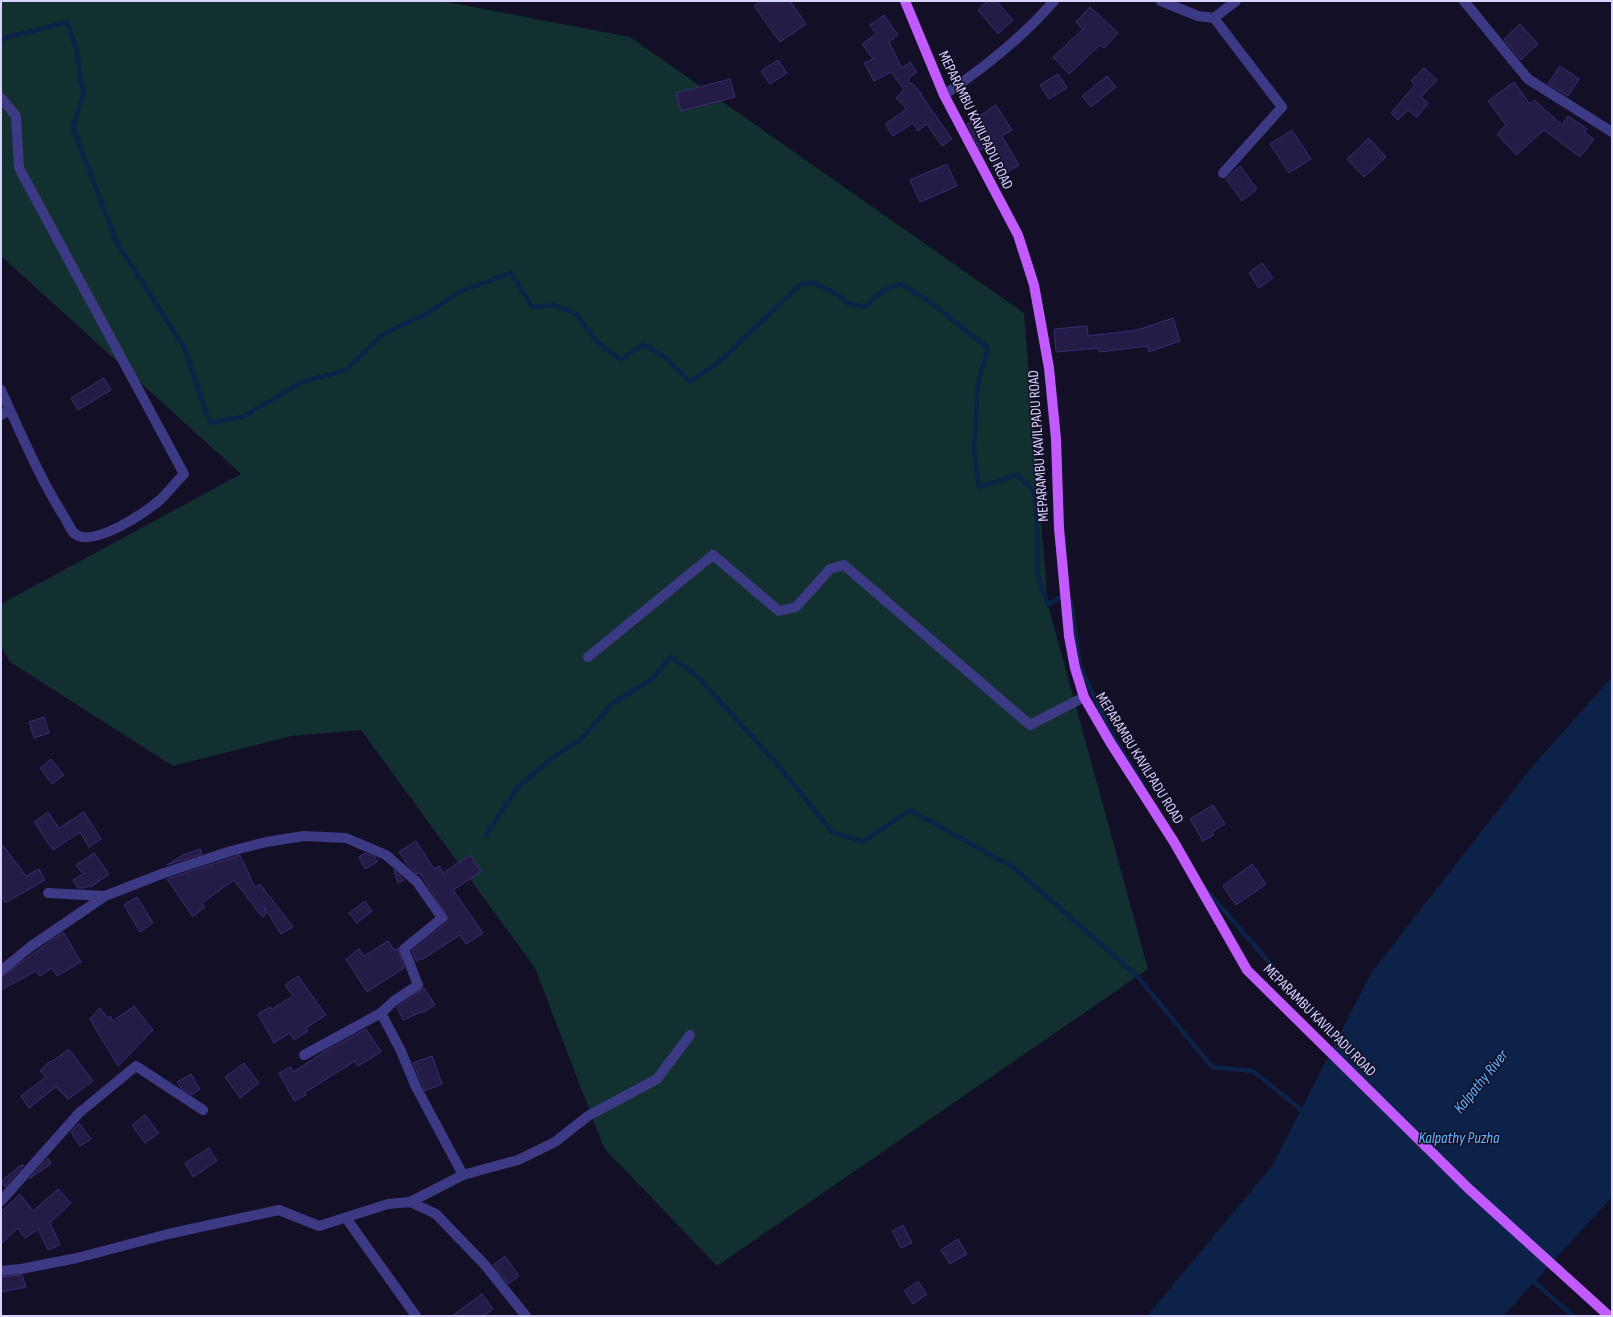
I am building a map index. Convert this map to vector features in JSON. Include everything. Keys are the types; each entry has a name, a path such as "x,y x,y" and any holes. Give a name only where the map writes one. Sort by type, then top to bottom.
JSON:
{"main road":[{"name":"MEPARAMBU KAVILPADU ROAD","path":"904,1 944,95 1018,235 1034,285 1050,376 1056,439 1059,528 1069,636 1075,668 1084,697 1110,742 1174,842 1247,970 1469,1189 1609,1316"}],"street":[{"path":"944,95 1004,50 1033,25 1054,1"},
{"path":"1161,1 1198,16 1214,18 1236,1"},
{"path":"1464,1 1528,79 1612,132"},
{"path":"1214,18 1282,107 1224,173"},
{"path":"1,98 16,116 19,168 184,474 160,500 116,528 100,536 87,538 75,534 57,505 6,412 1,390"},
{"path":"588,657 714,555 779,612 796,607 830,569 844,564 1030,725 1084,697"},
{"path":"1,971 30,947 105,896 164,873 231,851 266,842 304,836 346,838 386,855 417,882 442,918 404,948 418,985 394,1001 381,1013 304,1055"},
{"path":"48,893 105,896"},
{"path":"381,1013 400,1049 416,1088 463,1175"},
{"path":"1,1271 21,1269 77,1258 168,1234 279,1210 319,1226 388,1204 410,1202 463,1175 518,1160 556,1142 588,1116 658,1078 690,1035"},
{"path":"1,1201 79,1113 136,1066 203,1110"},
{"path":"410,1202 436,1214 484,1264 526,1316"},
{"path":"346,1218 416,1316"}],"green space":[{"path":"1,1 442,1 630,37 1024,313 1048,605 1148,969 717,1266 604,1148 535,968 361,730 291,736 173,766 10,662 1,646 1,604 241,474 1,256"}],"water":[{"name":"Kalpathy Puzha","path":"1612,677 1612,1197 1503,1316 1147,1316 1272,1166 1371,973 1530,769"}],"building":[{"path":"761,1 790,1 806,24 780,42 754,6"},
{"path":"988,1 996,1 1013,20 998,34 978,10"},
{"path":"1090,7 1118,33 1104,48 1100,45 1069,74 1053,57 1083,29 1076,22"},
{"path":"884,15 898,35 889,42 902,68 910,62 917,72 908,79 910,84 912,83 922,94 921,95 952,139 942,146 927,124 918,131 913,123 893,136 885,124 907,109 896,98 904,90 891,72 874,81 864,63 873,59 862,44 876,34 870,25"},
{"path":"1520,24 1538,44 1521,60 1504,39"},
{"path":"778,60 787,73 770,84 761,71"},
{"path":"1560,66 1579,79 1568,96 1548,84"},
{"path":"1424,68 1437,80 1421,97 1428,103 1417,117 1408,110 1398,120 1391,113 1415,85 1411,81"},
{"path":"1058,74 1067,88 1049,99 1040,85"},
{"path":"1107,76 1116,87 1091,107 1082,96"},
{"path":"730,79 735,97 681,111 676,93"},
{"path":"1514,82 1530,104 1534,100 1562,125 1568,116 1587,129 1584,132 1594,139 1580,157 1544,130 1516,155 1497,134 1506,125 1488,101"},
{"path":"996,105 1012,130 1002,136 1019,165 1002,175 984,147 980,150 967,124"},
{"path":"1292,130 1311,159 1289,173 1270,144"},
{"path":"1369,138 1386,157 1364,177 1347,159"},
{"path":"947,164 957,186 920,202 910,180"},
{"path":"1240,166 1257,189 1242,201 1226,179"},
{"path":"1262,263 1273,278 1259,288 1249,273"},
{"path":"1173,318 1180,341 1149,352 1148,346 1099,352 1099,348 1056,352 1054,329 1087,326 1088,336 1137,330"},
{"path":"104,378 111,390 78,410 71,398"},
{"path":"44,717 49,733 34,738 29,722"},
{"path":"51,759 64,775 52,784 40,768"},
{"path":"1213,805 1225,824 1212,832 1214,835 1203,841 1190,819"},
{"path":"48,812 59,828 84,812 101,839 89,847 80,832 53,850 34,822"},
{"path":"416,841 434,869 439,866 443,873 470,855 481,872 453,890 483,933 466,944 460,935 421,960 416,961 412,951 446,923 448,918 420,873 417,874 407,864 399,852"},
{"path":"1,843 26,876 39,869 45,880 5,903 1,896"},
{"path":"200,849 202,854 167,865 183,855"},
{"path":"94,853 109,874 91,887 90,885 85,888 78,888 73,880 83,874 76,865"},
{"path":"365,853 375,857 377,862 365,869 359,857"},
{"path":"240,855 255,888 260,884 293,927 281,934 264,907 266,915 262,917 234,880 202,903 205,907 193,917 167,879"},
{"path":"1252,864 1266,884 1236,905 1223,886"},
{"path":"394,870 404,880 398,883"},
{"path":"137,897 153,923 140,932 124,905"},
{"path":"365,901 372,911 357,923 349,913"},
{"path":"63,932 81,962 57,976 52,968 40,976 36,971 1,990 1,977"},
{"path":"388,941 394,950 398,948 404,968 367,992 346,959 359,949 364,956"},
{"path":"298,976 326,1015 306,1028 308,1031 294,1040 290,1033 274,1043 258,1014 270,1007 272,1009 293,996 285,985"},
{"path":"424,988 435,1005 422,1013 421,1012 403,1020 397,1007"},
{"path":"134,1006 153,1030 118,1066 90,1019 100,1008 107,1018 110,1016 113,1021"},
{"path":"366,1029 381,1052 358,1066 355,1061 304,1093 306,1095 294,1101 279,1073 291,1067 293,1072 327,1050"},
{"path":"69,1049 93,1081 68,1099 56,1087 29,1108 21,1096 46,1077 40,1071 50,1061 51,1062"},
{"path":"432,1056 442,1084 425,1091 413,1063"},
{"path":"244,1063 259,1083 240,1098 225,1077"},
{"path":"191,1074 200,1089 192,1095 181,1088 177,1082"},
{"path":"145,1115 159,1133 145,1143 132,1125"},
{"path":"79,1123 91,1139 80,1146 71,1132"},
{"path":"209,1148 217,1161 193,1177 185,1163"},
{"path":"48,1158 51,1164 29,1179"},
{"path":"24,1165 5,1187 1,1182 18,1167"},
{"path":"58,1189 71,1203 50,1223 60,1245 48,1250 38,1229 25,1238 18,1228 1,1244 1,1212 20,1194 33,1211"},
{"path":"903,1225 912,1243 901,1248 892,1231"},
{"path":"958,1239 967,1254 950,1264 941,1250"},
{"path":"505,1256 519,1276 508,1284 493,1265"},
{"path":"22,1275 26,1287 1,1292 1,1277"},
{"path":"918,1281 927,1294 913,1304 904,1291"},
{"path":"482,1294 493,1309 483,1316 452,1316"}],"waterway":[{"path":"1,39 67,22 77,51 81,83 84,91 73,128 117,243 184,347 210,423 242,417 302,382 346,370 382,335 428,313 461,291 511,273 532,307 553,305 576,314 598,343 621,360 643,344 665,357 690,382 720,361 801,284 815,283 835,293 849,304 865,307 881,292 900,284 926,299 988,348 978,383 974,451 979,487 1017,475 1034,491 1038,536 1038,576 1048,605 1059,598"},
{"path":"1071,601 1080,666 1110,731 1143,785"},
{"path":"485,836 517,788 551,759 581,739 614,702 651,680 671,657 698,677 777,764 832,832 863,842 910,810 1014,868 1137,976 1212,1067 1253,1071 1305,1113"},
{"path":"1208,892 1326,1028 1344,1039"},
{"path":"1531,1279 1573,1316"}],"water label":[{"name":"Kalpathy River","path":"1480,1081"}]}
